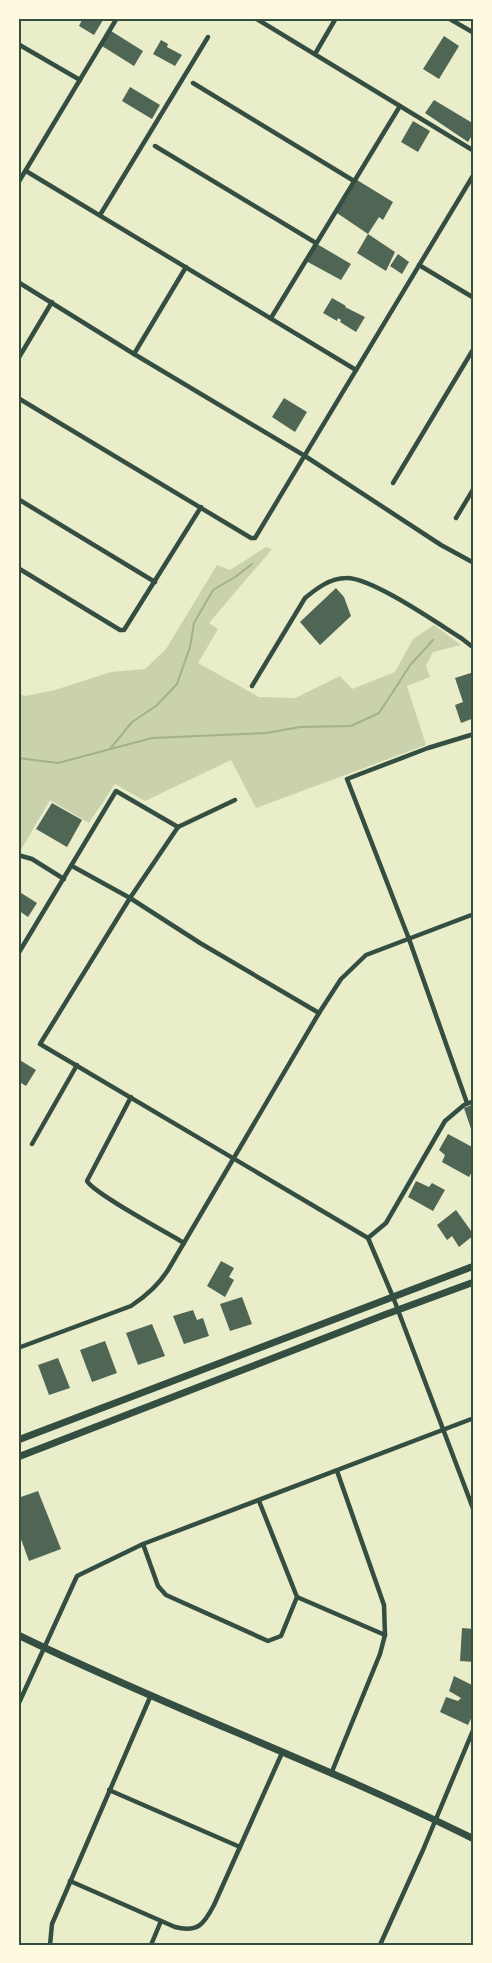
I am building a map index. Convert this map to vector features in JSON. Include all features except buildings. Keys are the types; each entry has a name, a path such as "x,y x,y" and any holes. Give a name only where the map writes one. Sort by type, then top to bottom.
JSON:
{"main road":[{"path":"18,1440 474,1266"},
{"path":"18,1457 474,1282"},
{"path":"18,1635 436,1820 474,1839"}],"street":[{"path":"18,183 117,18"},
{"path":"255,18 474,151"},
{"path":"315,54 336,18"},
{"path":"448,18 473,32"},
{"path":"100,215 208,37"},
{"path":"18,44 80,80"},
{"path":"193,83 354,181"},
{"path":"271,318 400,106"},
{"path":"155,146 316,243"},
{"path":"26,171 356,370"},
{"path":"18,398 255,538 474,174"},
{"path":"419,265 474,298"},
{"path":"134,354 186,267"},
{"path":"18,282 305,456 441,545 474,563"},
{"path":"18,359 52,302"},
{"path":"393,483 474,348"},
{"path":"456,518 474,488"},
{"path":"18,499 155,582"},
{"path":"18,568 120,630 124,630 201,507"},
{"path":"252,686 305,598 324,585 344,578 367,582 474,648"},
{"path":"466,1104 409,939 347,779 428,748 474,734"},
{"path":"18,954 116,791 178,827"},
{"path":"236,800 178,827 130,898 40,1044 369,1238 474,1511"},
{"path":"18,855 32,859 64,879"},
{"path":"72,866 130,898 200,943 319,1013"},
{"path":"18,1348 131,1306 147,1295 162,1280 341,979 366,956 474,914"},
{"path":"32,1144 77,1065"},
{"path":"131,1098 87,1181 88,1185 184,1243"},
{"path":"369,1238 386,1223 445,1121 466,1104 474,1101"},
{"path":"18,1705 77,1576 142,1544 474,1418"},
{"path":"331,1774 373,1671 385,1635 386,1620 381,1593 337,1471"},
{"path":"142,1544 158,1586 166,1595 268,1641 281,1636 297,1597 259,1501"},
{"path":"297,1597 385,1635"},
{"path":"50,1945 52,1924 151,1695"},
{"path":"380,1945 473,1731"},
{"path":"70,1881 161,1921 186,1930 196,1928 206,1921 282,1753"},
{"path":"109,1790 240,1847"},
{"path":"151,1945 161,1921"}],"green space":[{"path":"266,547 272,549 209,623 218,629 198,663 259,697 295,698 340,676 352,689 395,672 413,639 434,625 461,645 433,652 426,666 430,677 407,686 426,745 256,808 231,760 145,801 115,784 89,823 50,800 18,855 18,693 25,696 55,690 111,672 145,669 166,649 217,565 230,570"}],"waterway":[{"path":"110,749 132,722 156,706 177,684 190,647 194,623 213,590 252,564"},
{"path":"18,758 58,763 152,738 266,733 300,727 351,726 379,713 411,664 433,640"}]}
